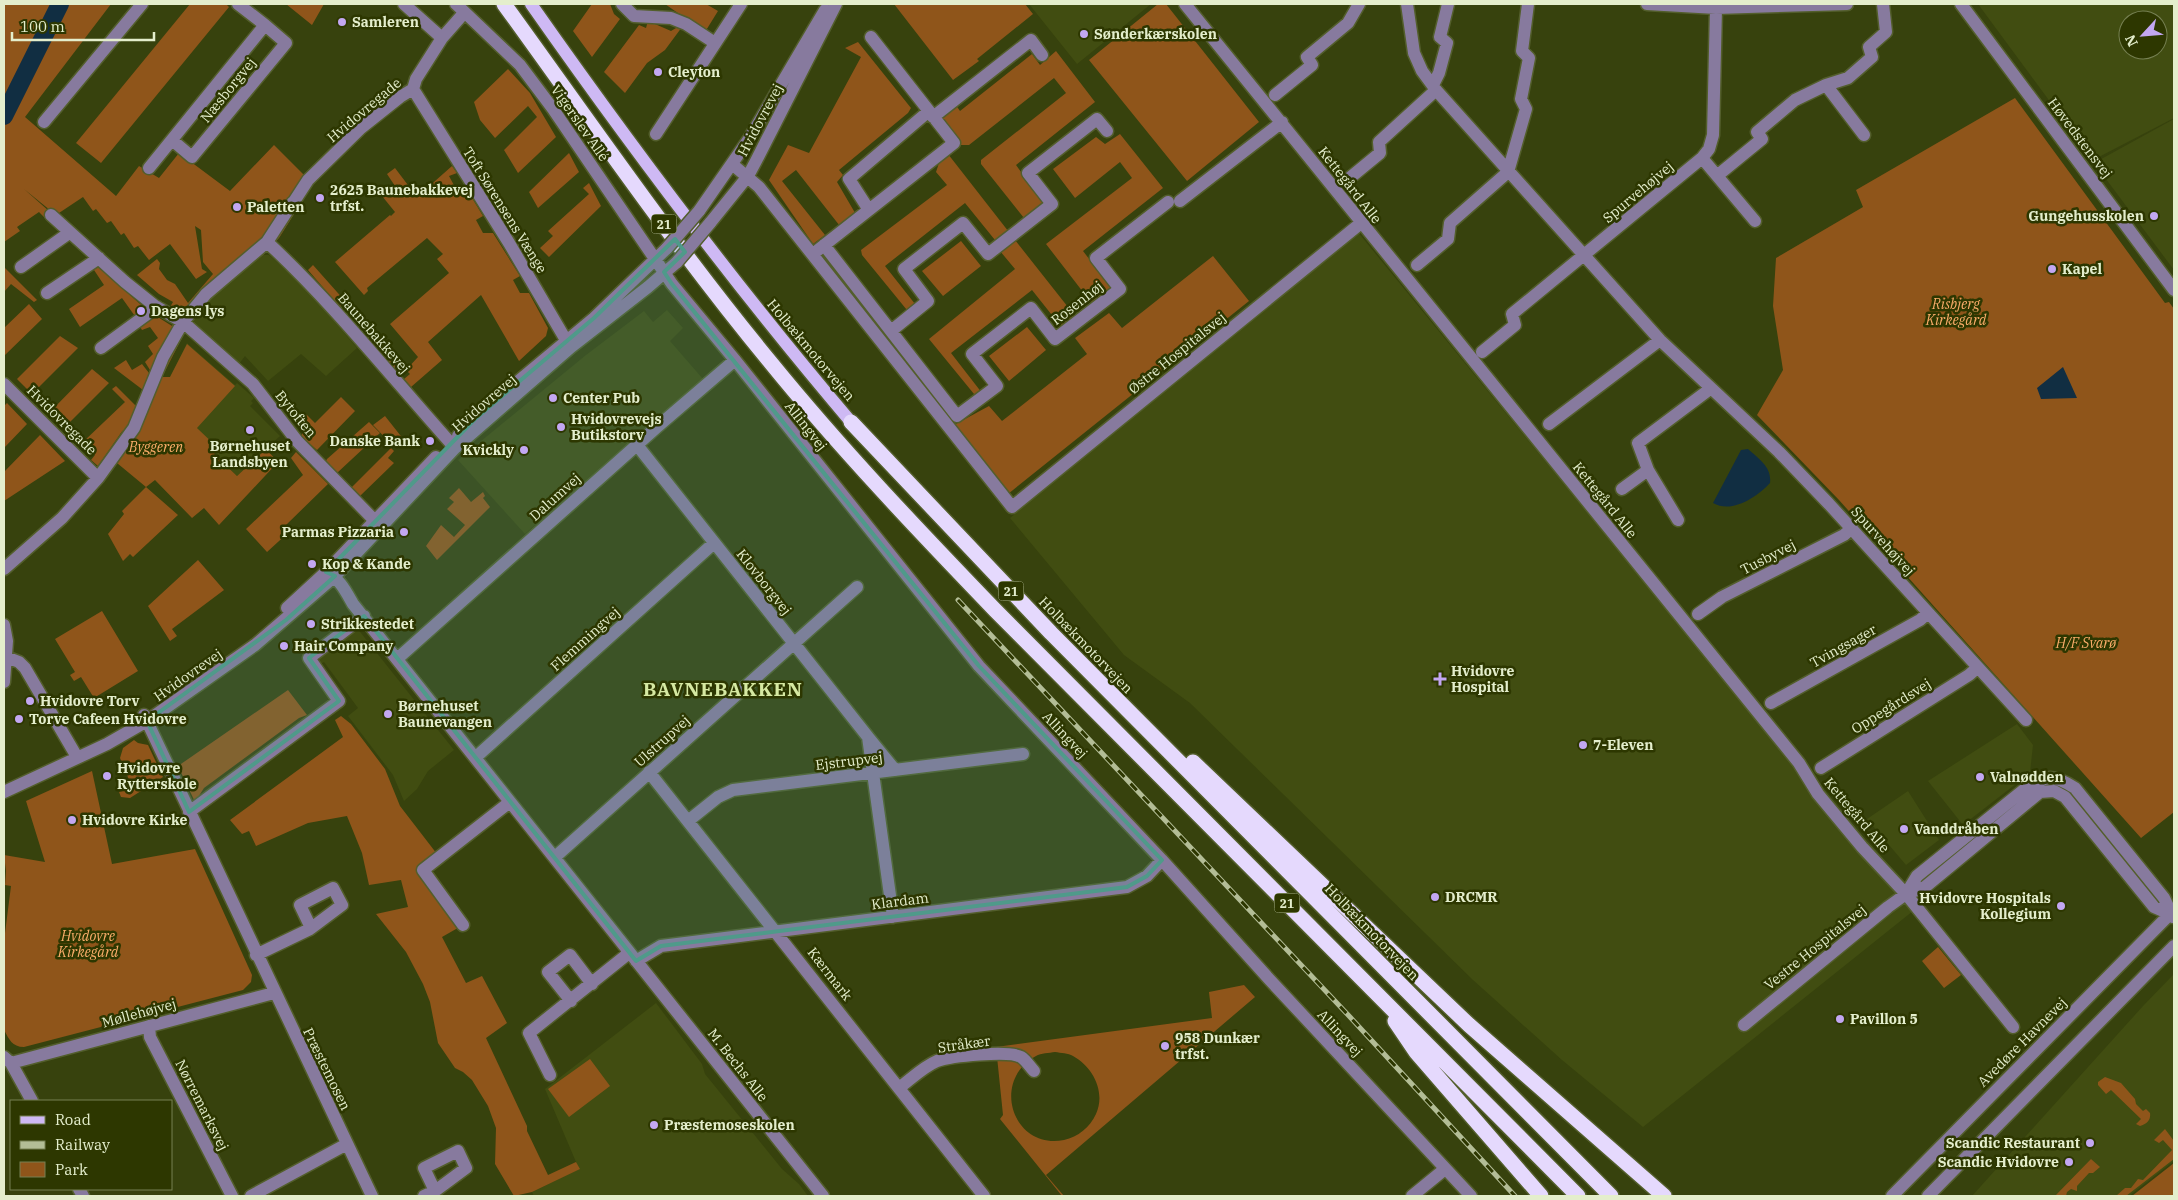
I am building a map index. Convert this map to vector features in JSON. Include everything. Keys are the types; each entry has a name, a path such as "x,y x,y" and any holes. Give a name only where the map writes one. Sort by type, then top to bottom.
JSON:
{"highway":[{"name":"21","path":"504,4 705,280 833,437 912,524 995,610 1578,1196"},
{"name":"Holbækmotorvejen","path":"851,422 908,484 1103,685 1611,1196"},
{"path":"1103,685 1148,718 1469,1025 1664,1196"},
{"path":"1378,994 1416,1052 1541,1196"}],"main road":[{"name":"Holbækmotorvejen","path":"531,4 722,266 786,346 851,422"}],"street":[{"path":"44,122 142,4"},
{"name":"Næsborgvej","path":"172,140 192,157 286,43 238,4"},
{"path":"404,4 442,38"},
{"path":"622,4 634,16 671,18 686,24 715,44"},
{"path":"656,134 741,4"},
{"name":"Hvidovrevej","path":"568,344 667,248 699,211 771,105 830,4"},
{"name":"Hvidovrevej","path":"4,792 107,744 256,644 330,576 379,525 414,479 453,446 479,416 568,344 648,288 676,262 748,176 836,4"},
{"name":"Kettegård Alle","path":"1186,4 1799,763 1824,801 1862,847 1906,894 2013,1028"},
{"path":"1275,96 1312,65 1307,57 1348,23 1359,4"},
{"name":"Spurvehøjvej","path":"1407,4 1414,53 1422,71 1434,87 1583,257 1660,340 1779,452 1852,528 2026,720"},
{"path":"1346,181 1380,153 1379,142 1434,87 1447,42 1440,37 1448,4"},
{"path":"1417,265 1448,239 1450,222 1508,172 1526,110 1521,99 1529,58 1522,51 1528,4"},
{"path":"1647,4 1713,7 1847,4"},
{"path":"1718,175 1762,139 1757,132 1795,100 1826,85 1848,78 1872,58 1869,47 1886,32 1883,4"},
{"name":"Høvedstensvej","path":"1961,4 2174,290"},
{"path":"1713,7 1713,135 1706,154 1718,175 1754,221"},
{"name":"Hvidovregade","path":"4,569 62,518 98,478 134,428 163,357 182,322 206,294 267,242 308,180 361,128 400,97 412,90 416,79 460,8"},
{"name":"Vigerslev Allé","path":"460,8 520,65 553,109 664,272"},
{"name":"Næsborgvej","path":"149,168 265,25"},
{"path":"732,164 748,176 812,254 954,143 871,37"},
{"path":"869,210 849,179 931,114 1031,40 1042,54"},
{"path":"1826,85 1864,135"},
{"name":"Toft Sørensens Vænge","path":"412,90 504,235 568,344"},
{"path":"890,331 928,301 904,269 963,223 988,254 1052,204 1028,173 1097,119 1106,131"},
{"name":"Rosenhøj","path":"824,245 957,416 997,386 972,354 1031,308 1055,339 1120,289 1096,258 1282,122"},
{"name":"Spurvehøjvej","path":"1482,352 1515,325 1512,314 1706,154"},
{"path":"51,215 69,233 157,307 182,322"},
{"name":"Østre Hospitalsvej","path":"812,254 1012,507 1361,223"},
{"path":"21,266 69,233"},
{"name":"Baunebakkevej","path":"267,242 299,271 453,446"},
{"path":"47,293 99,258"},
{"name":"Allingvej","path":"664,272 979,666 1162,860 1471,1196"},
{"path":"101,348 157,307"},
{"name":"Bytoften","path":"182,322 253,384 296,441 379,525"},
{"path":"1549,424 1660,340"},
{"name":"Dalumvej","path":"397,659 735,360"},
{"name":"Hvidovregade","path":"4,384 98,478"},
{"path":"1678,520 1648,470 1638,443 1710,389"},
{"name":"Klovborgvej","path":"637,445 895,770"},
{"path":"1622,489 1648,470"},
{"name":"Tusbyvej","path":"1698,614 1722,597 1844,535 1852,528"},
{"name":"Flemmingvej","path":"476,757 714,543"},
{"name":"M. Bechs Alle","path":"330,576 337,591 364,616 823,1196"},
{"name":"Ulstrupvej","path":"555,857 857,587"},
{"name":"Tvingsager","path":"1772,703 1920,620 1928,613"},
{"path":"189,812 339,701 309,658 364,616"},
{"path":"4,625 7,641 4,682"},
{"path":"6,657 19,662 25,668 77,757"},
{"name":"Oppegårdsvej","path":"1821,768 1969,675 1977,668"},
{"name":"Præstemosen","path":"145,717 274,993 372,1196"},
{"name":"Klovborgvej","path":"868,737 894,917"},
{"name":"Ejstrupvej","path":"688,821 718,797 733,790 1023,754"},
{"name":"Kærmark","path":"650,772 984,1196"},
{"path":"1906,894 1918,876 2025,789 2042,778 2053,777 2075,788 2164,898 2173,914"},
{"path":"464,925 424,870 510,802"},
{"name":"Klardam","path":"633,957 661,946 1127,887 1137,884 1162,860"},
{"name":"Vestre Hospitalsvej","path":"1744,1025 1906,894"},
{"name":"Avedøre Havnevej","path":"1892,1196 2173,914"},
{"path":"256,955 311,928"},
{"path":"1928,1196 2174,946"},
{"path":"571,1001 548,972 570,955 592,984"},
{"path":"550,1075 529,1033 592,984 633,957"},
{"name":"Møllehøjvej","path":"7,1060 149,1026 274,993"},
{"name":"Nørremarksvej","path":"149,1026 150,1036 232,1196"},
{"name":"Stråkær","path":"899,1088 929,1065 939,1060 954,1058 1010,1054 1021,1057 1034,1071"},
{"path":"7,1060 31,1100"},
{"path":"251,1196 347,1144"},
{"path":"1412,1196 1445,1169"}],"highlighted area":[{"path":"675,239 685,252 664,272 672,284 979,666 1162,860 1147,876 1127,887 661,946 636,961 364,616 309,658 339,701 189,812 147,721 286,620 335,576 326,572 475,419 594,318"}],"shaded area":[{"name":"Sønderkærskolen","path":"1029,4 1151,4 1077,64"},
{"path":"1978,4 2174,4 2174,118 2093,160"},
{"name":"Gungehusskolen","path":"2174,119 2174,270 2094,163"},
{"name":"Hvidovre Hospital","path":"1357,231 1913,911 1643,1127 1562,1060 1473,980 1190,703 1124,655 1010,518"},
{"path":"263,255 269,255 306,288 357,348 326,376 301,354 268,381 245,356 239,364 190,319 219,289"},
{"path":"667,310 683,328 670,341 703,379 525,534 458,460 586,355 644,311 653,322"},
{"path":"187,343 235,385 237,383 254,398 250,406 280,436 237,476 214,454 218,450 197,428 162,377 170,377"},
{"name":"Børnehuset Baunevangen","path":"357,628 454,750 428,771 417,789 404,801 393,775 348,716 358,708 324,662 318,666 314,660"},
{"name":"Valnødden","path":"2017,724 2033,745 2030,773 1963,825 1928,781"},
{"name":"Vanddråben","path":"1908,791 1939,840 1906,865 1867,819"},
{"path":"2174,974 2174,1161 2129,1196 1972,1196 2143,1006"},
{"name":"Præstemoseskolen","path":"656,1003 702,1064 705,1074 782,1169 799,1184 808,1196 534,1196 532,1192 579,1169 545,1089"}],"green space":[{"name":"Byggeren","path":"4,4 111,4 25,117 116,196 139,166 159,178 179,153 230,191 274,145 313,184 279,238 263,255 219,289 190,322 162,377 170,377 187,344 235,386 197,428 219,449 214,454 237,476 266,449 278,462 219,525 204,508 192,518 155,480 146,487 117,463 130,445 121,434 123,430 98,466 91,460 95,455 83,442 125,402 112,389 116,386 136,406 143,390 114,368 126,360 132,370 142,364 149,373 150,370 145,362 153,354 148,346 158,338 150,327 142,330 139,325 153,314 172,326 177,317 169,309 173,302 159,294 137,275 157,259 160,263 159,269 167,280 175,284 188,303 213,274 203,262 201,230 195,226 202,269 207,272 196,279 170,244 149,260 138,246 134,248 124,233 121,235 111,221 107,223 96,209 93,211 83,197 56,215 24,189 50,212 45,218 39,212 17,227 20,231 4,242"},
{"path":"190,4 226,4 229,7 101,163 76,143"},
{"path":"286,4 324,4 312,25"},
{"path":"592,4 610,4 614,14 620,19 592,57 573,31"},
{"path":"665,4 706,4 718,11 705,32"},
{"path":"894,4 1025,4 1033,14 977,59 979,61 953,80"},
{"path":"1158,4 1166,4 1259,122 1187,181 1089,60"},
{"path":"648,21 671,31 681,25 682,27 665,50 647,63 625,93 604,72 639,25 646,28"},
{"path":"858,42 911,108 908,113 839,170 843,175 837,182 858,218 843,230 796,170 782,181 825,235 813,244 769,180 788,145 809,153 861,57 845,48"},
{"path":"1056,51 1095,102 1016,165 1047,208 1028,223 981,164 981,160 1066,93 1054,78 969,145 960,145 941,119 953,101 960,111 1032,54 1040,65"},
{"path":"508,69 530,93 556,137 518,173 504,150 537,117 528,106 495,138 480,120 474,102"},
{"name":"Risbjerg Kirkegård","path":"2015,98 2165,303 2169,302 2174,309 2174,812 2141,838 1839,500 1757,415 1783,370 1773,306 1776,258 1863,207 1856,190"},
{"path":"1120,134 1163,188 1083,251 1113,290 1093,305 1046,244 1132,178 1120,162 1075,198 1053,169 1096,137 1105,144"},
{"path":"569,153 579,172 538,208 529,192"},
{"path":"948,154 1012,236 999,245 965,203 885,266 919,309 911,315 862,255 861,250 947,185 936,172 939,163"},
{"path":"452,166 457,173 449,176 456,189 466,188 483,216 476,220 483,233 493,233 520,276 513,280 520,293 529,293 548,328 546,336 519,361 481,295 428,342 442,360 411,387 404,379 410,374 406,370 418,357 390,324 449,273 437,259 443,254 427,238 367,288 368,291 364,295 335,262 395,212 382,196 395,186 387,174 395,168 417,197"},
{"path":"589,183 601,206 549,257 540,248 553,236 548,231 589,194 583,188"},
{"path":"1015,240 1079,321 1063,329 1032,290 951,353 982,393 975,399 974,394 929,339 1015,269 1000,251"},
{"path":"961,241 981,266 943,296 922,271"},
{"path":"1213,256 1249,301 1008,494 954,425 989,406 1002,421 1087,354 1075,338 1109,313 1122,328"},
{"path":"96,265 148,311 137,319 122,298 80,327 69,309 104,285 92,267"},
{"path":"313,265 345,301 340,307 308,270"},
{"path":"4,267 37,300 34,302 11,284 4,292"},
{"path":"29,304 42,319 4,356 4,328"},
{"path":"1027,327 1046,350 1009,381 989,356"},
{"path":"374,334 401,365 396,370 368,338"},
{"path":"60,336 78,348 32,394 17,379"},
{"path":"92,369 109,383 65,427 51,411"},
{"path":"341,397 355,411 317,450 301,436 305,426 300,415 304,412 315,423"},
{"path":"7,403 27,424 4,448 4,406"},
{"path":"385,416 404,440 395,448 373,425"},
{"path":"369,422 380,433 337,473 326,461 327,459"},
{"path":"40,435 65,461 4,501 4,472"},
{"path":"391,448 394,451 388,458 394,463 360,496 351,488"},
{"path":"296,452 328,484 285,526 290,531 267,552 246,529 303,475 291,458"},
{"path":"146,487 178,515 133,557 130,554 123,561 108,534 124,514 122,511"},
{"path":"459,488 471,502 483,492 485,496 483,498 490,507 437,560 426,546 441,525 454,537 465,525 447,509 454,502 449,498"},
{"path":"198,560 224,590 172,629 177,636 170,641 148,606"},
{"path":"102,611 138,671 94,698 81,677 74,681 70,675 75,672 55,639"},
{"path":"288,690 307,715 299,718 204,788 195,802 178,766"},
{"path":"341,716 351,724 385,769 400,806 437,854 421,868 463,925 442,937 466,983 482,976 507,1023 486,1038 548,1175 576,1162 580,1169 532,1192 514,1196 495,1164 496,1128 488,1106 472,1080 455,1068 438,1043 430,1002 423,984 406,952 376,914 408,907 401,880 369,885 362,853 347,816 308,823 256,846 249,831 242,834 230,820 343,737 335,720"},
{"path":"134,740 148,745 163,777 130,798 121,797 119,792 124,790 122,786 130,782 120,758 123,748"},
{"name":"Hvidovre Kirkegård","path":"92,771 112,864 195,849 252,975 251,982 243,990 20,1047 11,1042 4,1030 4,941 11,886 5,885 4,855 45,862 26,801"},
{"path":"1938,947 1961,975 1944,988 1922,961"},
{"path":"1244,985 1255,997 1046,1175 1064,1196 1062,1196 1000,1119 1003,1115 996,1047 1212,1018 1209,992","holes":["1055,1052 1073,1056 1092,1073 1096,1081 1099,1097 1099,1106 1090,1123 1079,1134 1064,1140 1046,1140 1032,1135 1021,1124 1014,1111 1011,1096 1014,1081 1022,1067 1038,1055"]},
{"path":"590,1059 610,1086 569,1117 548,1089"},
{"path":"2105,1077 2121,1083 2135,1099 2136,1104 2143,1111 2146,1109 2150,1113 2147,1123 2140,1126 2136,1124 2141,1119 2111,1090 2106,1094 2098,1085 2098,1082"},
{"path":"2165,1129 2174,1141 2174,1159 2126,1196 2116,1196 2125,1188 2131,1188 2138,1179 2143,1180 2172,1150 2163,1140 2159,1143 2154,1140"},
{"path":"2091,1159 2100,1167 2093,1173 2089,1173 2077,1186 2077,1191 2071,1189 2067,1192 2066,1196 2055,1196"},
{"path":"2174,1163 2174,1196 2132,1196"}],"water":[{"path":"2063,367 2077,398 2041,399 2037,388"},
{"path":"1748,449 1767,468 1770,483 1758,494 1736,505 1720,506 1713,503 1741,450"}],"waterway":[{"path":"4,116 60,4"}],"railway":[{"path":"958,600 1350,1017 1515,1196"}],"place":[{"name":"Samleren","path":"342,22"},
{"name":"Sønderkærskolen","path":"1084,34"},
{"name":"Cleyton","path":"658,72"},
{"name":"2625 Baunebakkevej trfst.","path":"320,198"},
{"name":"Paletten","path":"237,207"},
{"name":"Gungehusskolen","path":"2154,216"},
{"name":"Kapel","path":"2052,269"},
{"name":"Dagens lys","path":"141,311"},
{"name":"Center Pub","path":"553,398"},
{"name":"Hvidovrevejs Butikstorv","path":"561,427"},
{"name":"Børnehuset Landsbyen","path":"250,430"},
{"name":"Danske Bank","path":"430,441"},
{"name":"Kvickly","path":"524,450"},
{"name":"Parmas Pizzaria","path":"404,532"},
{"name":"Kop & Kande","path":"312,564"},
{"name":"Strikkestedet","path":"311,624"},
{"name":"Hair Company","path":"284,646"},
{"name":"Hvidovre Hospital","path":"1440,679"},
{"name":"Hvidovre Torv","path":"30,701"},
{"name":"Børnehuset Baunevangen","path":"388,714"},
{"name":"Torve Cafeen Hvidovre","path":"19,719"},
{"name":"7-Eleven","path":"1583,745"},
{"name":"Hvidovre Rytterskole","path":"107,776"},
{"name":"Valnødden","path":"1980,777"},
{"name":"Hvidovre Kirke","path":"72,820"},
{"name":"Vanddråben","path":"1904,829"},
{"name":"DRCMR","path":"1435,897"},
{"name":"Hvidovre Hospitals Kollegium","path":"2061,906"},
{"name":"Pavillon 5","path":"1840,1019"},
{"name":"958 Dunkær trfst.","path":"1165,1046"},
{"name":"Præstemoseskolen","path":"654,1125"},
{"name":"Scandic Restaurant","path":"2090,1143"},
{"name":"Scandic Hvidovre","path":"2069,1162"}],"district":[{"name":"BAVNEBAKKEN","path":"723,689"}],"park label":[{"name":"H/F Svarø","path":"2086,643"}]}
